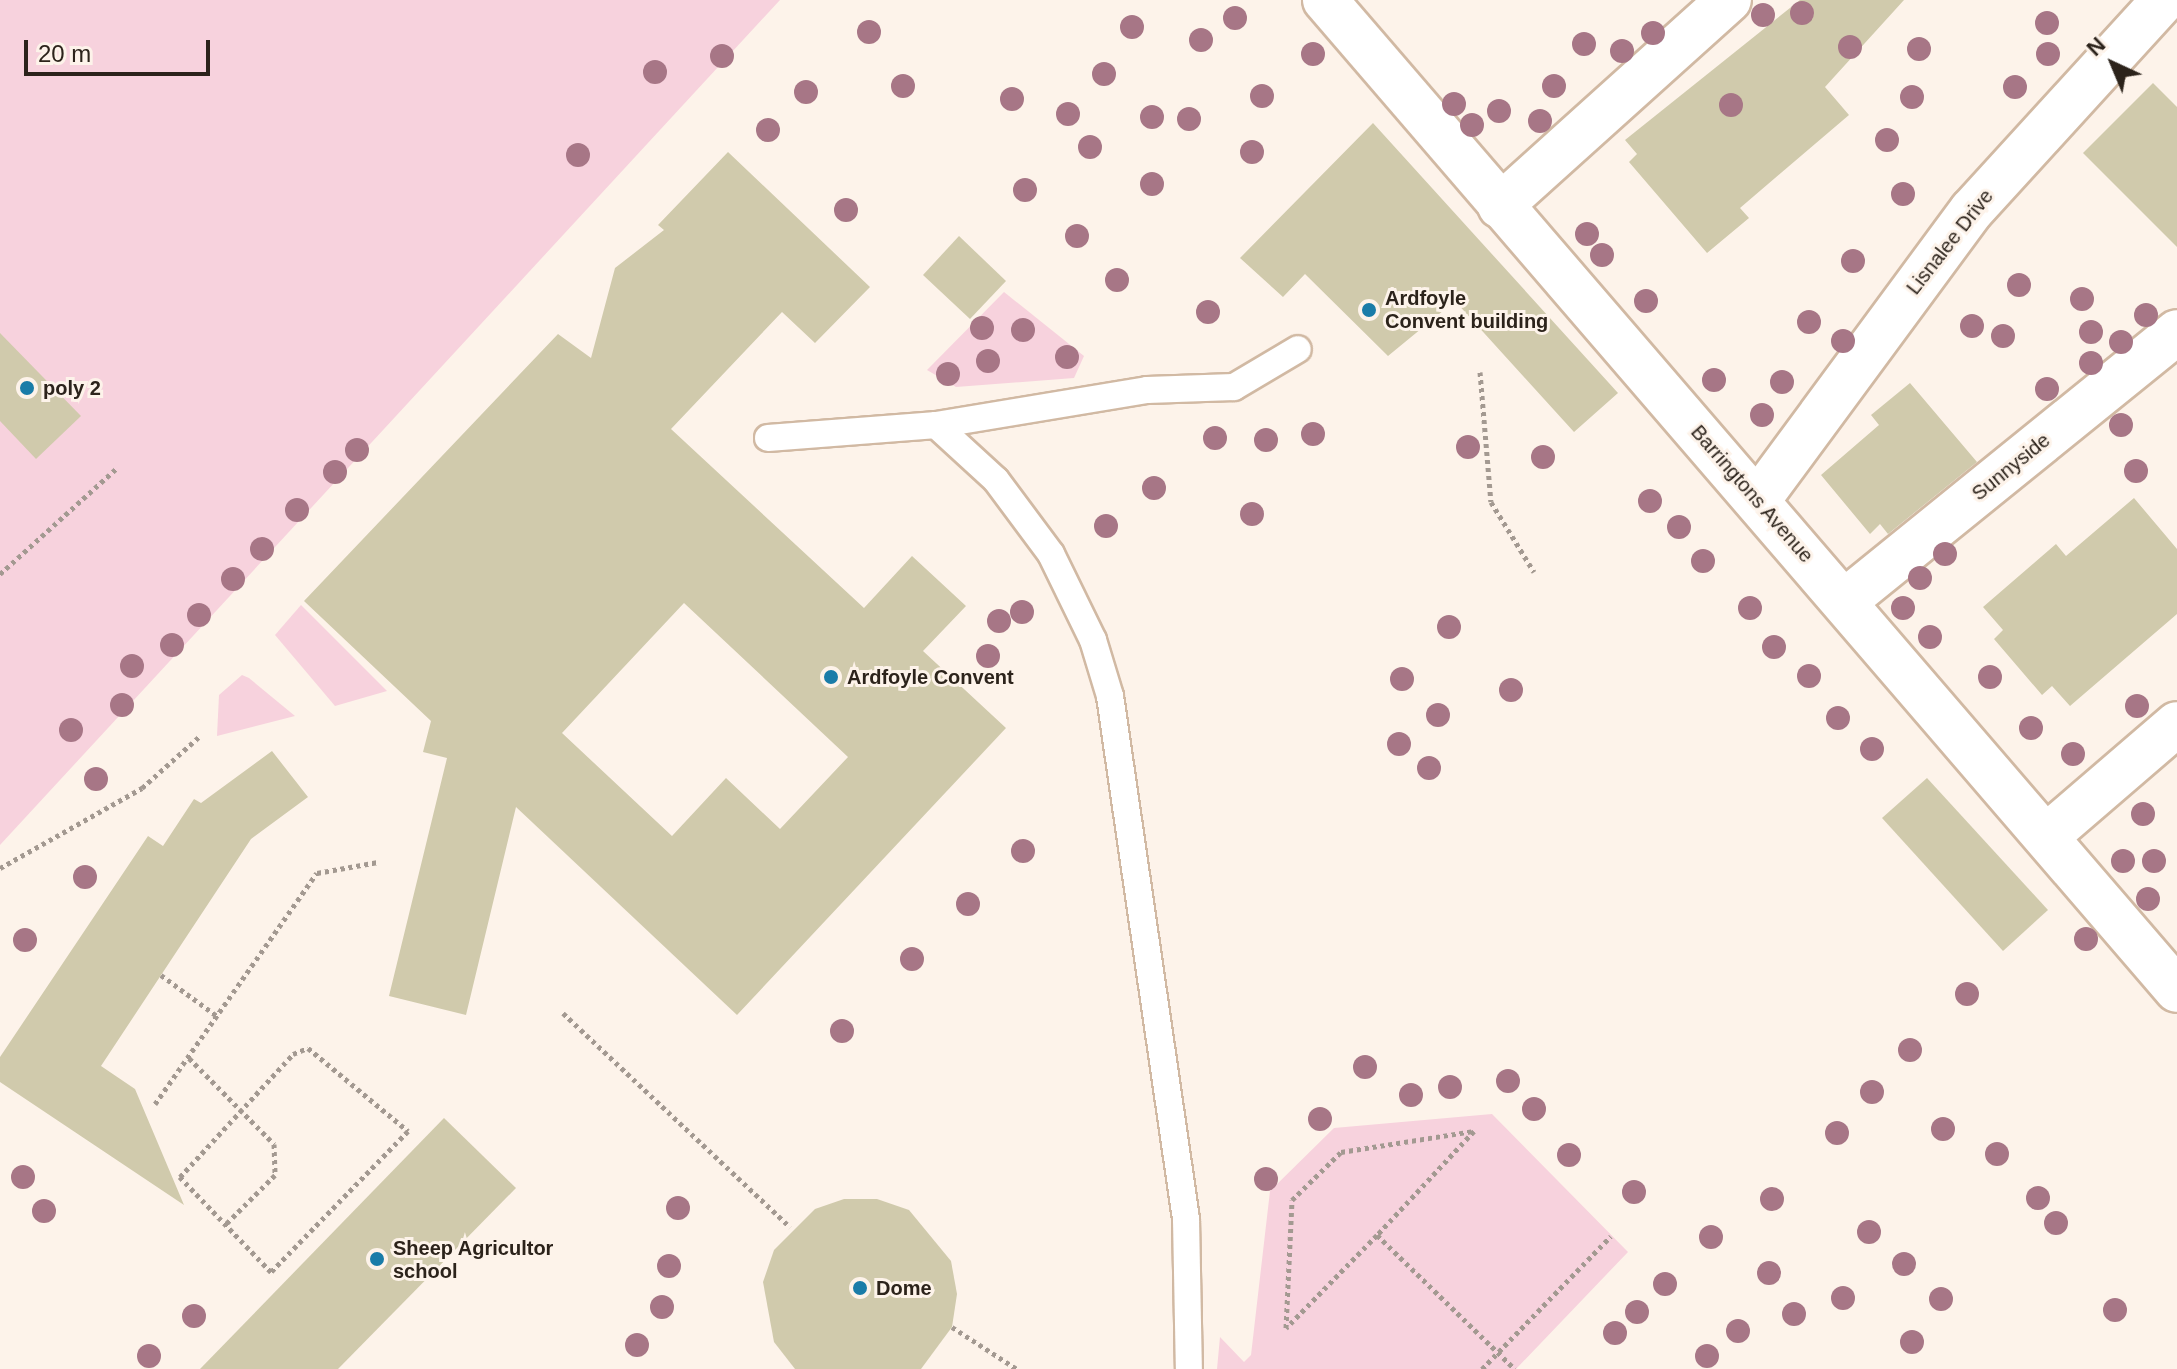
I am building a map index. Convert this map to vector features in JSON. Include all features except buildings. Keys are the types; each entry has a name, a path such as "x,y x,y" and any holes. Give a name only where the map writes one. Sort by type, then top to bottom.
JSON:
{"street":[{"name":"Barringtons Avenue","path":"1325,0 1500,206 2048,835 2177,990"},
{"path":"1500,206 1729,0"},
{"name":"Lisnalee Drive","path":"1758,500 1972,210 2164,0"},
{"name":"Sunnyside","path":"1845,601 2177,332"},
{"path":"2048,835 2177,724"}],"lane":[{"path":"768,438 936,425 1147,390 1234,387 1298,349"},
{"path":"936,425 996,480 1051,554 1093,640 1110,696 1186,1219 1189,1369"}],"path":[{"path":"1480,372 1491,502 1534,572"},
{"path":"0,574 117,468"},
{"path":"0,868 142,788 200,736"},
{"path":"155,1104 317,873 378,862"},
{"path":"161,975 217,1016"},
{"path":"563,1013 790,1227"},
{"path":"308,1048 408,1131 271,1272 180,1177 241,1111 293,1054 308,1048"},
{"path":"189,1058 274,1144 275,1175 226,1224"},
{"path":"1474,1131 1420,1189 1377,1235 1286,1328 1292,1200 1341,1152 1474,1131"},
{"path":"1377,1235 1515,1369"},
{"path":"1482,1369 1611,1236"},
{"path":"952,1327 1017,1369"}],"shaded area":[{"path":"0,0 780,0 0,845"},
{"path":"1004,292 1084,356 1074,378 956,387 927,370"},
{"path":"301,605 387,691 335,706 275,635"},
{"path":"242,675 295,716 217,736 219,695"},
{"path":"1492,1114 1628,1252 1516,1369 1217,1369 1220,1337 1244,1362 1251,1355 1270,1191 1334,1128"}],"place":[{"name":"Ardfoyle Convent building","path":"1369,310"},
{"name":"poly 2","path":"27,388"},
{"name":"Ardfoyle Convent","path":"831,677"},
{"name":"Sheep Agricultor school","path":"377,1259"},
{"name":"Dome","path":"860,1288"}]}
